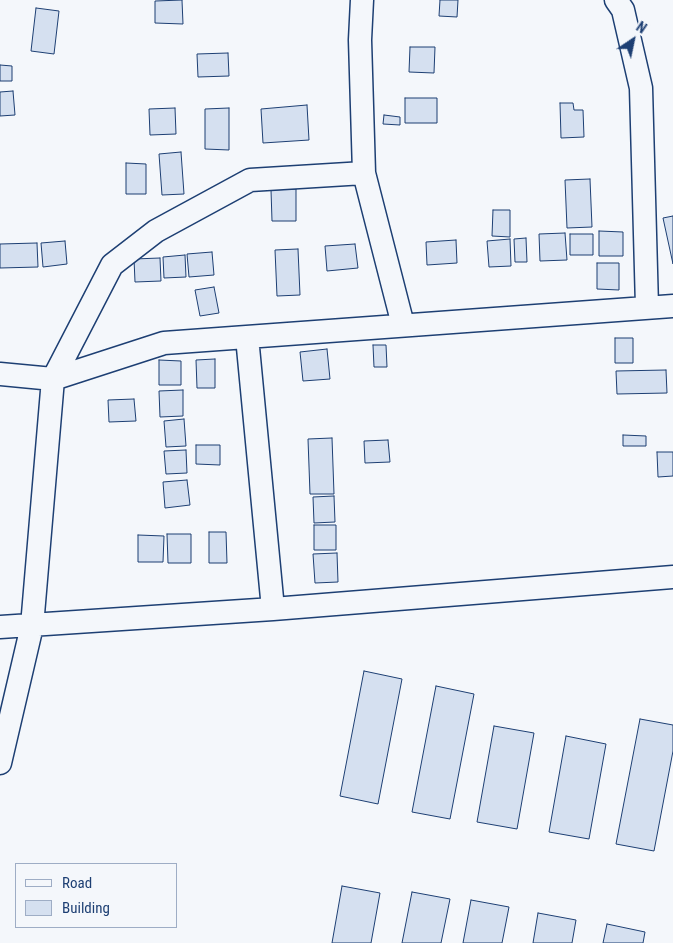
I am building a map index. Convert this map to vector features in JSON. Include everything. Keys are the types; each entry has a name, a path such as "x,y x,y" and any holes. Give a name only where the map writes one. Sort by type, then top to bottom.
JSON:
{"street":[{"path":"362,0 360,40 364,172 403,325"},
{"path":"616,0 624,10 641,88 646,307"},
{"path":"0,763 32,626 53,379 112,265 156,230 250,180 364,172"},
{"path":"0,374 53,379 164,343 673,306"},
{"path":"247,337 273,609"},
{"path":"0,627 273,609 673,577"}],"building":[{"path":"182,0 183,24 155,23 155,1"},
{"path":"440,0 458,0 457,17 439,16"},
{"path":"36,8 59,11 54,54 31,51"},
{"path":"410,47 435,47 434,73 409,72"},
{"path":"228,53 229,76 198,77 197,54"},
{"path":"0,65 12,66 12,81 0,81"},
{"path":"13,91 15,115 0,116 0,92"},
{"path":"405,98 437,98 437,123 405,123"},
{"path":"560,103 573,103 574,110 583,110 584,137 561,138"},
{"path":"307,105 309,140 263,143 261,109"},
{"path":"175,108 176,134 150,135 149,109"},
{"path":"229,108 229,150 205,149 205,109"},
{"path":"384,115 400,117 400,125 383,124"},
{"path":"181,152 184,194 162,195 159,154"},
{"path":"126,163 146,164 146,194 126,194"},
{"path":"590,179 592,227 567,228 565,180"},
{"path":"296,189 296,221 272,221 271,190"},
{"path":"493,210 510,210 510,237 492,236"},
{"path":"673,216 673,264 663,218"},
{"path":"599,231 623,232 623,256 599,256"},
{"path":"565,233 567,260 540,261 539,234"},
{"path":"570,234 593,234 593,255 570,255"},
{"path":"526,238 527,262 515,262 514,239"},
{"path":"510,239 511,266 489,267 487,241"},
{"path":"456,240 457,263 427,265 426,242"},
{"path":"65,241 67,264 43,267 41,243"},
{"path":"37,243 38,267 0,268 0,244"},
{"path":"355,244 358,268 327,271 325,246"},
{"path":"298,249 300,295 277,296 275,250"},
{"path":"212,252 214,275 189,277 187,254"},
{"path":"185,255 186,277 164,278 163,257"},
{"path":"160,258 161,281 135,282 134,259"},
{"path":"597,263 619,263 619,290 597,289"},
{"path":"214,287 219,313 200,316 195,290"},
{"path":"615,338 633,338 633,363 615,363"},
{"path":"373,345 386,345 387,367 374,367"},
{"path":"327,349 330,379 303,381 300,352"},
{"path":"215,359 215,388 197,388 196,360"},
{"path":"159,360 181,361 181,385 159,385"},
{"path":"666,370 667,393 617,394 616,371"},
{"path":"183,390 183,416 160,417 159,391"},
{"path":"134,399 136,421 109,422 108,400"},
{"path":"184,419 186,446 166,447 164,421"},
{"path":"623,435 646,436 646,446 623,446"},
{"path":"332,438 334,494 310,494 308,439"},
{"path":"388,440 390,462 365,463 364,441"},
{"path":"196,445 220,445 220,465 196,464"},
{"path":"186,450 187,473 166,474 164,451"},
{"path":"657,452 673,452 673,476 658,477"},
{"path":"187,480 190,505 165,508 163,482"},
{"path":"334,496 335,522 314,523 313,497"},
{"path":"314,525 336,525 336,550 314,550"},
{"path":"209,532 226,532 227,563 209,563"},
{"path":"167,534 191,534 191,563 168,563"},
{"path":"138,535 164,536 163,562 138,562"},
{"path":"337,553 338,582 315,583 313,554"},
{"path":"364,671 402,679 378,804 340,796"},
{"path":"436,686 474,694 450,819 412,812"},
{"path":"640,719 673,725 673,751 654,851 616,844"},
{"path":"494,726 534,733 517,829 477,822"},
{"path":"566,736 606,744 589,839 549,832"},
{"path":"342,886 380,893 371,943 332,943"},
{"path":"412,892 450,899 441,943 402,943"},
{"path":"471,900 509,907 502,943 463,943"},
{"path":"538,913 576,920 572,943 533,943"},
{"path":"607,924 645,932 643,943 603,943"}]}
